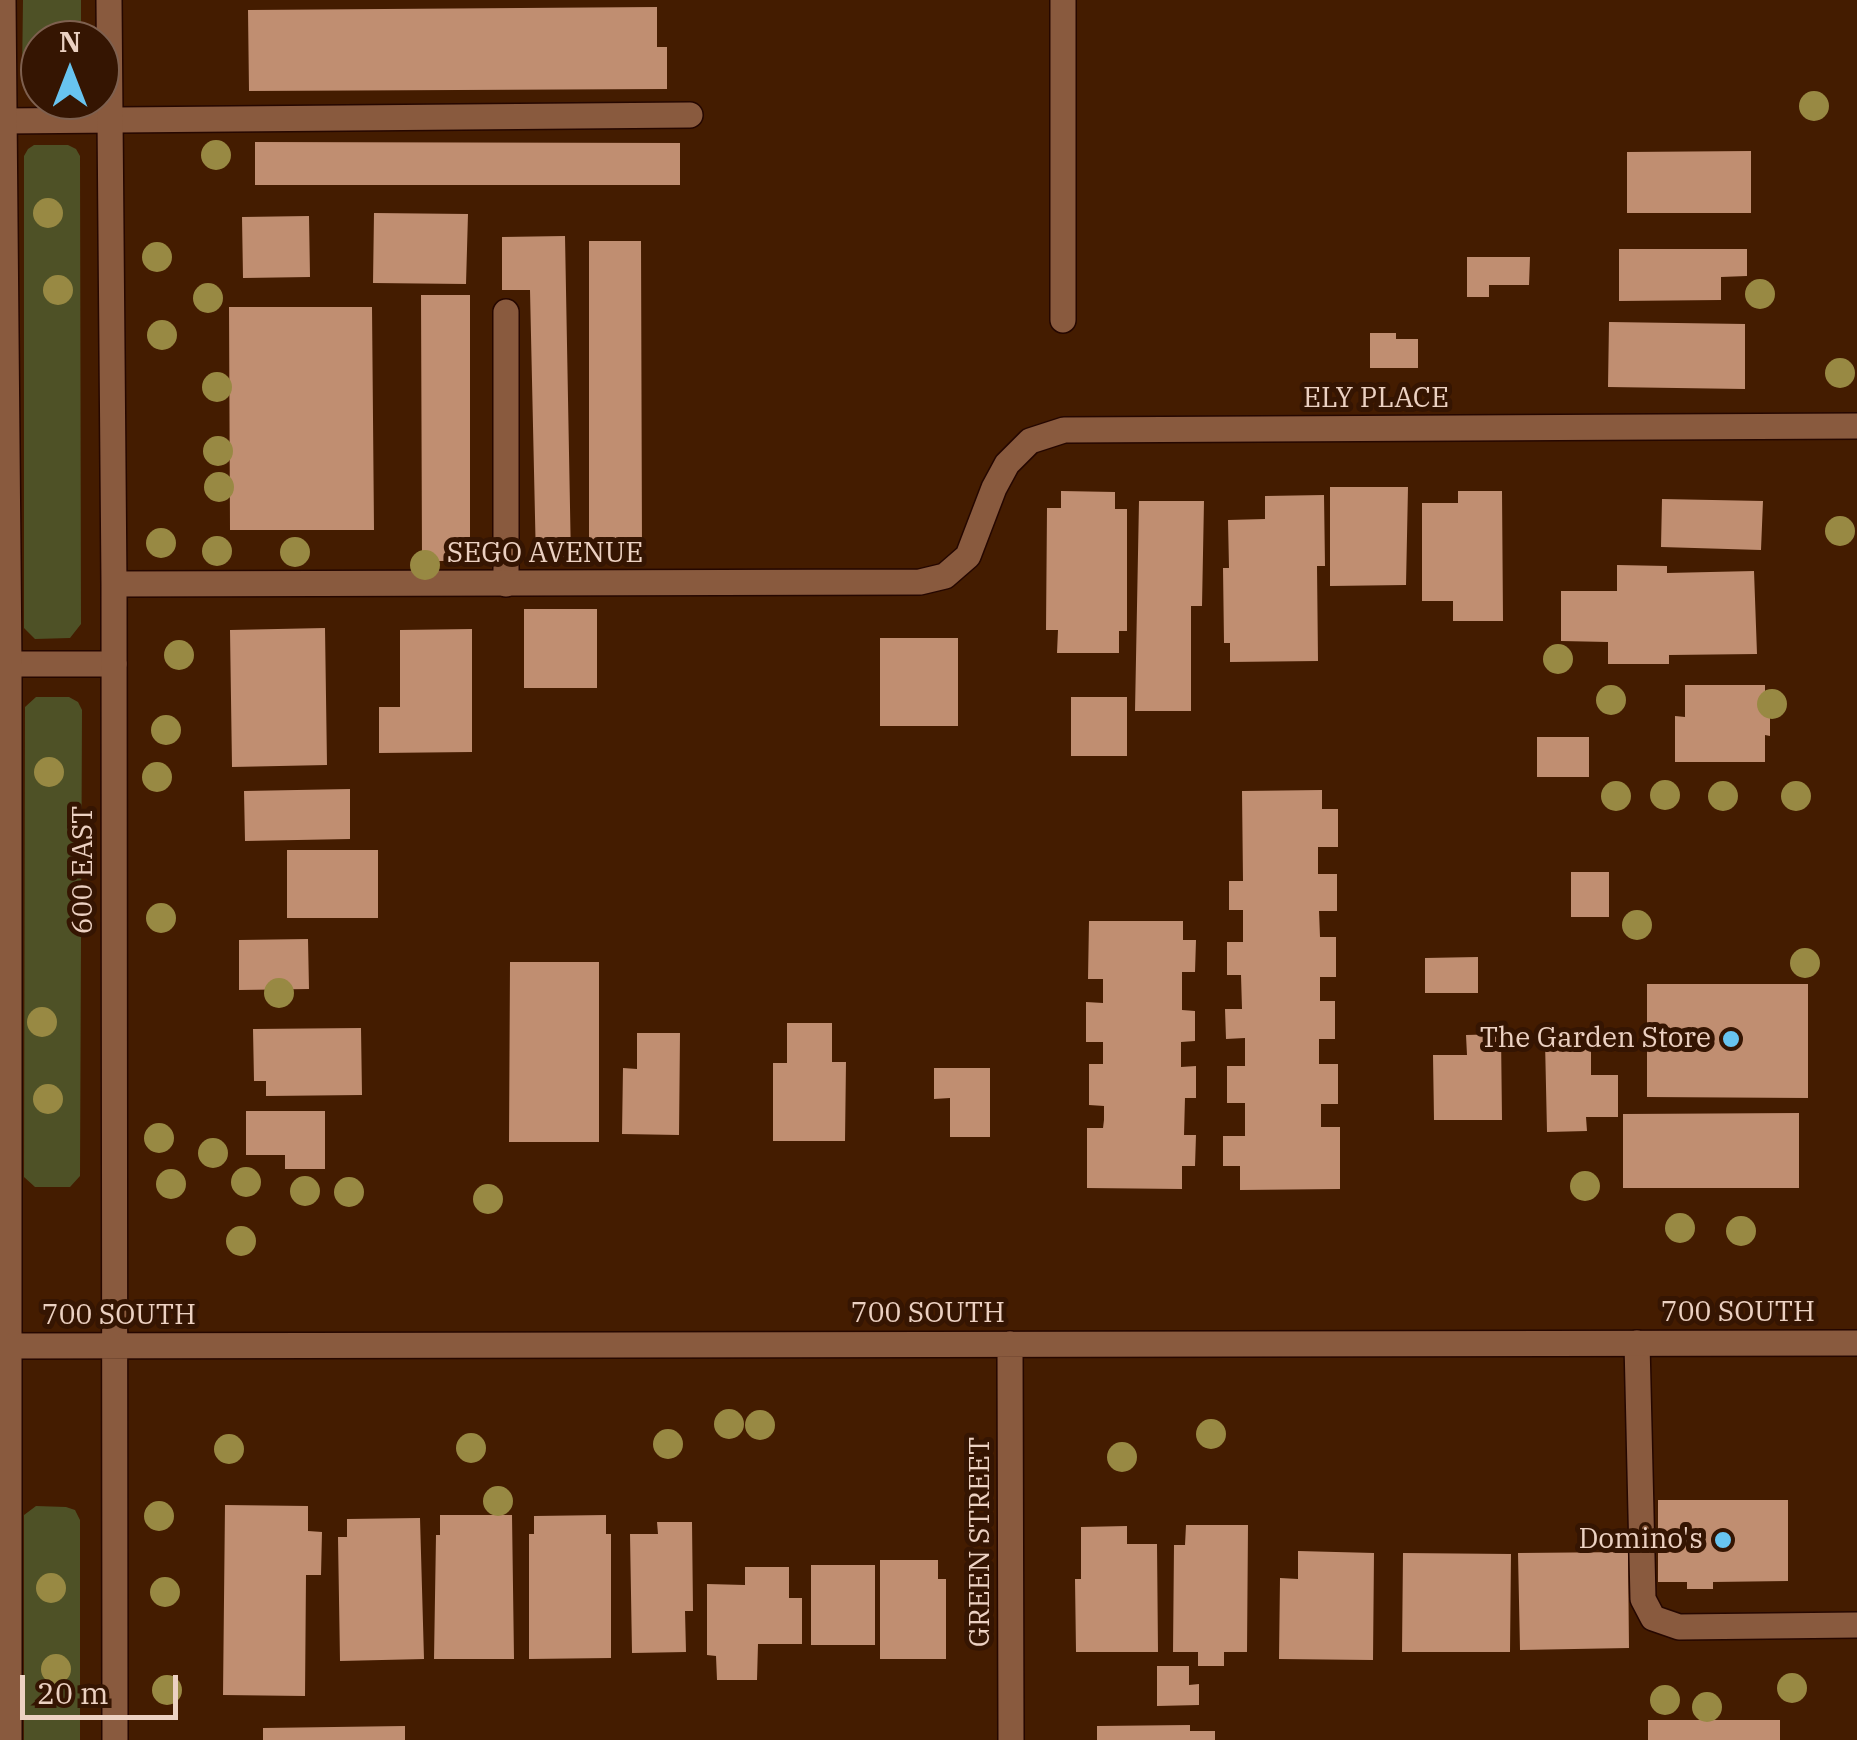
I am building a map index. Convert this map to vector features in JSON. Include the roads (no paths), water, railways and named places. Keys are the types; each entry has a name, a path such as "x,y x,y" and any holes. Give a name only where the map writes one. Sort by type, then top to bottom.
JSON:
{"street":[{"path":"3,0 9,664 4,1346 9,1740"},
{"path":"1062,0 1062,320"},
{"path":"120,120 690,115"},
{"path":"3,121 108,120"},
{"name":"600 EAST","path":"108,120 114,584 115,1740"},
{"path":"506,312 506,584"},
{"name":"ELY PLACE","path":"968,556 1007,464 1030,441 1064,430 1857,426"},
{"name":"SEGO AVENUE","path":"114,584 920,582 945,576 968,556"},
{"path":"9,664 114,664"},
{"path":"1637,1343 1643,1599 1653,1618 1680,1627 1857,1625"},
{"name":"700 SOUTH","path":"4,1346 1857,1343"},
{"name":"GREEN STREET","path":"1010,1344 1012,1740"}],"place":[{"name":"The Garden Store","path":"1731,1039"},
{"name":"Domino's","path":"1723,1540"}]}
